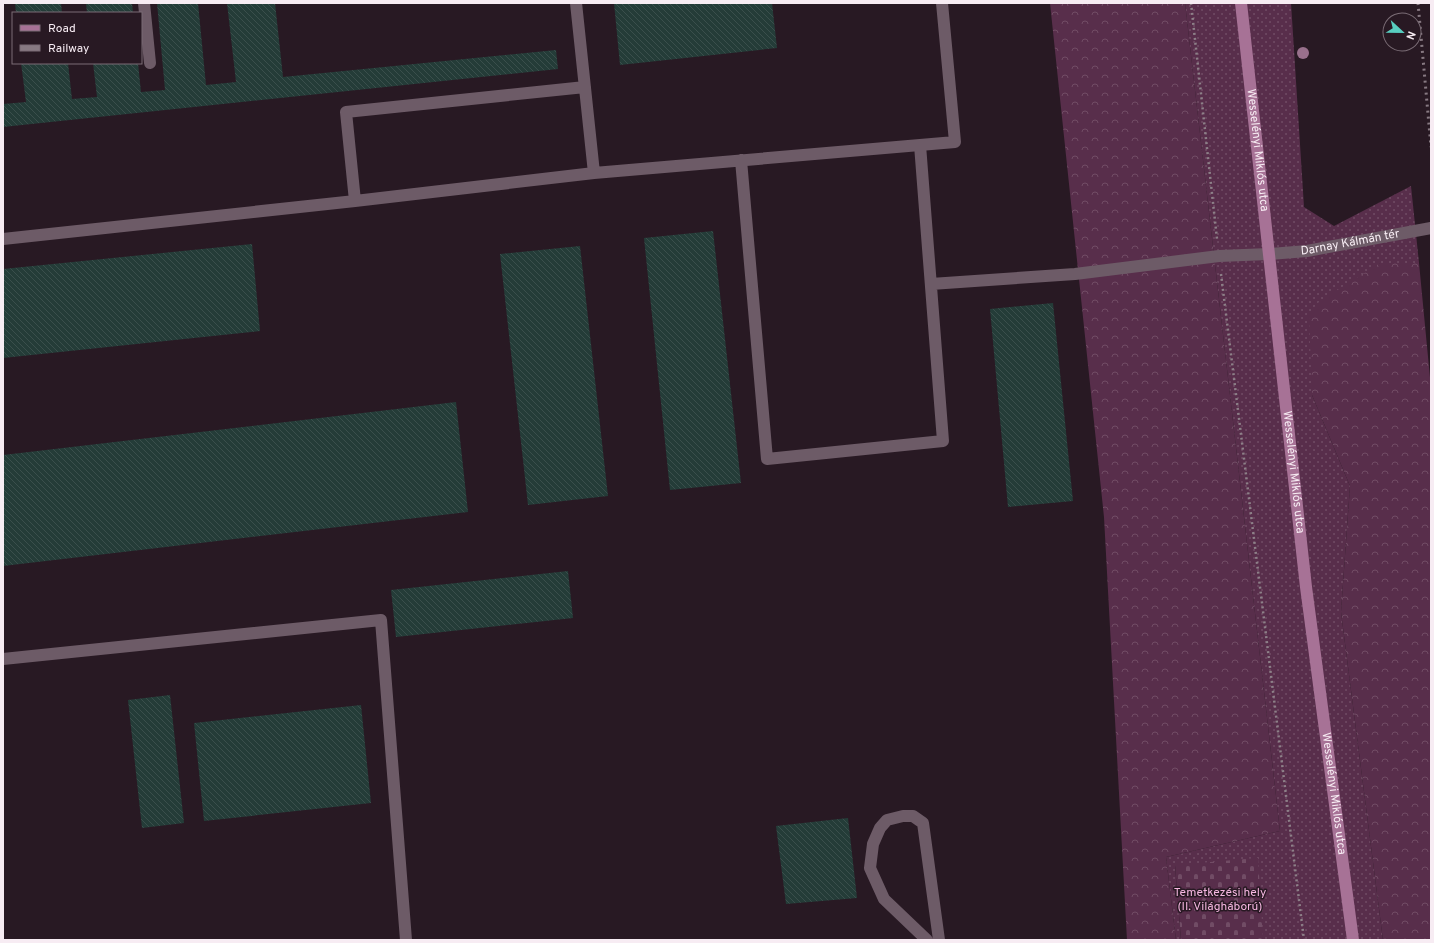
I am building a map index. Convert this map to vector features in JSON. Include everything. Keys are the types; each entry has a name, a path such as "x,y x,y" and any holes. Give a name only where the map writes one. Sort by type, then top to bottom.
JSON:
{"main road":[{"name":"Wesselényi Miklós utca","path":"1241,3 1306,588 1353,940"}],"street":[{"path":"144,3 150,63"},
{"path":"576,3 594,173"},
{"path":"3,239 355,201 594,173 955,142 942,3"},
{"path":"355,201 346,112 585,87"},
{"path":"741,160 767,458 943,441 920,145"},
{"name":"Darnay Kálmán tér","path":"931,284 1075,274 1219,256 1307,251 1431,228"},
{"path":"3,659 381,620 406,940"},
{"path":"927,940 884,899 870,868 873,844 880,828 887,820 903,816 913,816 923,823 938,940"}],"path":[{"path":"1190,3 1219,256 1304,940"}],"green space":[{"path":"1050,3 1185,3 1280,831 1166,857 1176,940 1127,940 1104,517"},
{"path":"1185,3 1291,3 1304,207 1334,226 1411,186 1419,263 1380,263 1312,395 1350,486 1341,612 1383,940 1249,940 1263,938 1175,865 1181,940 1176,940 1166,857 1280,831"},
{"path":"1380,263 1419,263 1431,388 1431,940 1383,940 1341,612 1350,486 1312,395 1309,316 1317,303"},
{"name":"Temetkezési hely (II. Világháború)","path":"1258,858 1263,939 1181,940 1175,865"}],"building":[{"path":"15,3 61,3 62,12 16,12"},
{"path":"86,3 132,3 133,12 87,12"},
{"path":"157,3 198,3 206,85 236,82 227,3 275,3 283,77 556,50 558,69 3,127 3,104 26,102 21,64 68,64 72,99 97,97 93,64 138,64 141,92 165,90"},
{"path":"614,3 772,3 777,48 620,65"},
{"path":"713,231 741,483 670,490 644,238"},
{"path":"252,244 260,331 3,358 3,269"},
{"path":"580,246 608,496 528,505 500,254"},
{"path":"1053,303 1073,501 1008,507 990,309"},
{"path":"456,402 468,512 3,566 3,455"},
{"path":"568,571 573,618 396,637 391,590"},
{"path":"170,695 184,823 142,828 128,700"},
{"path":"361,705 371,803 204,821 194,723"},
{"path":"848,818 857,898 786,904 776,826"}],"railway":[{"path":"1418,3 1431,147"}]}
